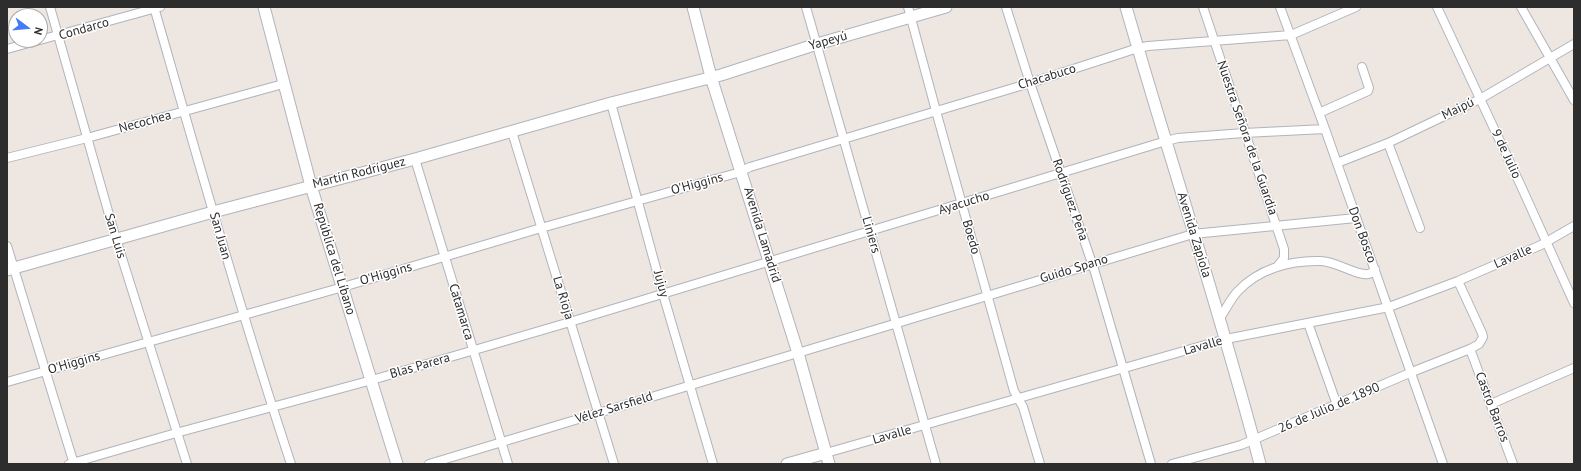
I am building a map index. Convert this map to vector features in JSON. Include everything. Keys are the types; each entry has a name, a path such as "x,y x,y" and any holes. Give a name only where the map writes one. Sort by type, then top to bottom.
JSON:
{"street":[{"name":"San Luis","path":"50,7 116,239 186,464"},
{"name":"República del Líbano","path":"264,7 311,186 397,464"},
{"name":"Avenida Lamadrid","path":"693,7 711,76 798,353 828,459"},
{"name":"Liniers","path":"806,7 936,464"},
{"name":"Yapeyú","path":"711,76 816,44 910,12 946,7"},
{"name":"Rodríguez Peña","path":"1006,7 1030,83 1092,264 1151,464"},
{"name":"Avenida Zapiola","path":"1126,7 1162,142 1220,318 1260,464"},
{"name":"Nuestra Señora de la Guardia","path":"1203,7 1285,253 1282,262 1277,267"},
{"name":"Don Bosco","path":"1280,7 1389,307 1443,464"},
{"name":"Chacabuco","path":"742,172 750,167 1030,83 1138,48 1214,40 1291,35 1356,7"},
{"name":"9 de Julio","path":"1437,7 1574,303"},
{"path":"1521,7 1574,100"},
{"name":"Condarco","path":"7,49 156,8"},
{"name":"San Juan","path":"156,8 183,111 244,316 291,464"},
{"name":"Boedo","path":"910,12 1014,391 1023,407 1040,464"},
{"name":"Maipú","path":"1337,164 1388,143 1480,99 1574,44"},
{"path":"1319,113 1368,91 1369,88 1362,67"},
{"name":"Martín Rodríguez","path":"10,269 213,212 415,159 711,76"},
{"name":"Necochea","path":"7,158 87,138 283,84"},
{"name":"Jujuy","path":"611,104 639,200 663,294 713,464"},
{"path":"1162,142 1178,138 1325,129"},
{"name":"La Rioja","path":"512,132 614,464"},
{"name":"Ayacucho","path":"770,262 1162,142"},
{"path":"1388,143 1420,228"},
{"name":"Catamarca","path":"415,159 508,464"},
{"name":"O'Higgins","path":"7,382 244,316 541,228 742,172"},
{"name":"Guido Spano","path":"798,353 1193,234 1356,218"},
{"name":"Lavalle","path":"828,459 925,425 1226,339 1389,307 1458,281 1546,242 1574,226"},
{"path":"7,246 10,269 45,372 72,464"},
{"path":"1220,318 1232,299 1244,286 1264,272 1277,267 1299,262 1326,261 1362,274 1381,287"},
{"name":"Blas Parera","path":"72,464 176,432 372,380 473,351 770,262"},
{"path":"1362,274 1369,274 1375,269"},
{"name":"26 de Julio de 1890","path":"1172,464 1241,445 1479,344 1482,341 1482,333 1458,281"},
{"path":"1308,323 1337,405"},
{"name":"Castro Barros","path":"1470,349 1513,464"},
{"name":"Vélez Sarsfield","path":"429,464 798,353"},
{"path":"1491,404 1574,368"},
{"path":"787,464 828,459"}]}
